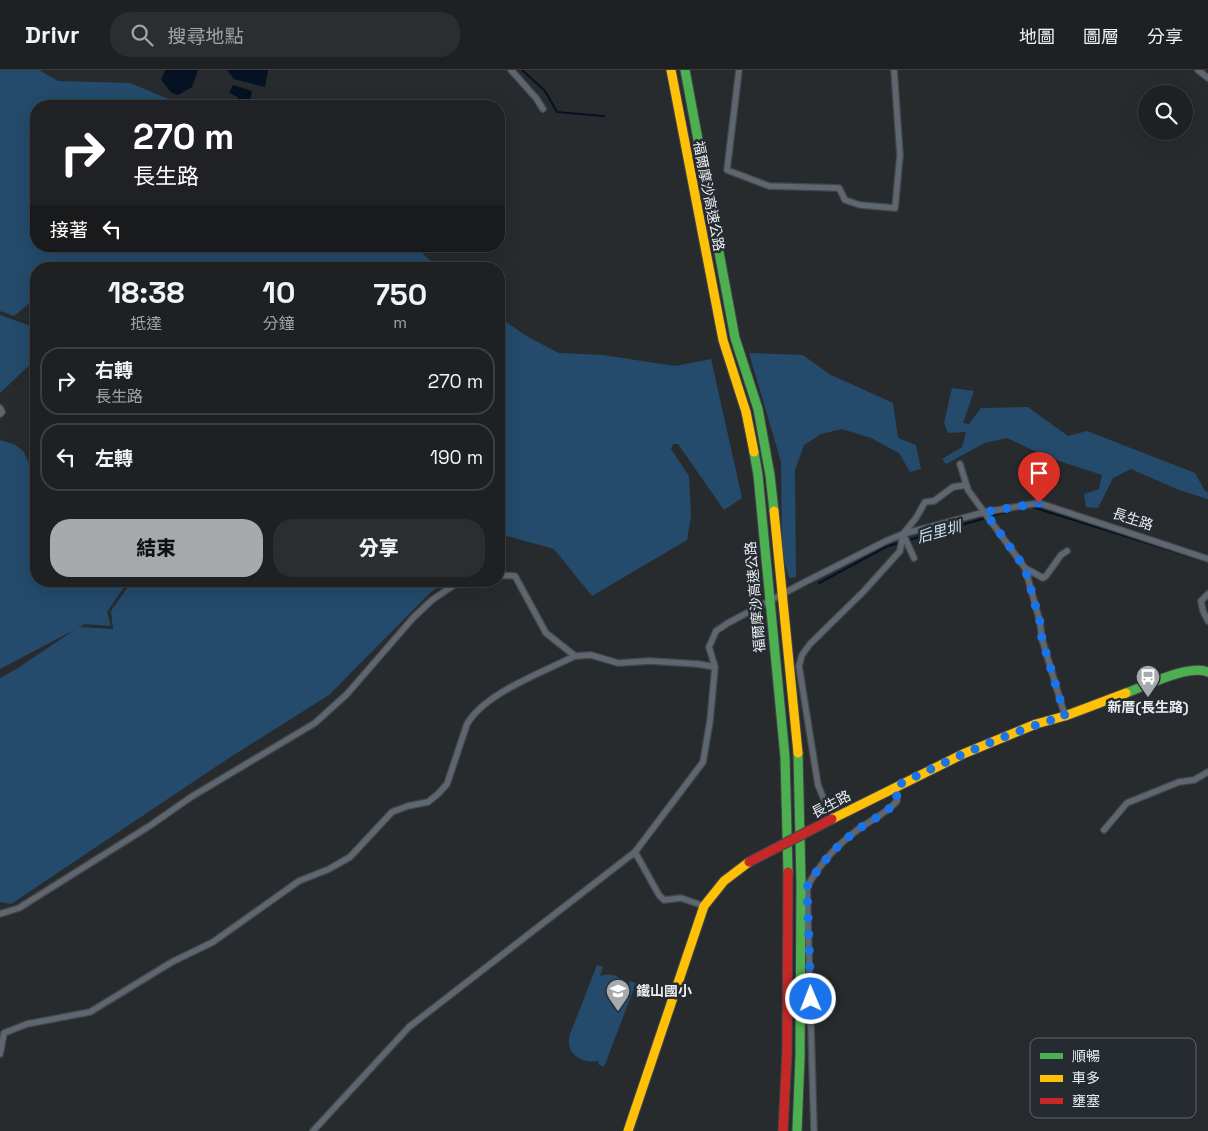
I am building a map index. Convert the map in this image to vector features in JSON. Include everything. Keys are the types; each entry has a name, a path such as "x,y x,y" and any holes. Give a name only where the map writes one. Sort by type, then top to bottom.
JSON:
{"main road":[{"name":"福爾摩沙高速公路","path":"671,70 723,340 746,412 758,475 785,766 788,889 787,1052 783,1131"},
{"name":"福爾摩沙高速公路","path":"685,70 735,338 758,409 770,475 799,758 801,882 800,1057 797,1131"},
{"name":"長生路","path":"628,1131 704,906 720,883 733,871 896,786 963,754 1036,724 1065,716 1186,671 1203,670 1208,672"}],"street":[{"path":"510,70 536,98 543,110"},
{"path":"739,70 727,170 769,186 838,188 846,200 860,204 895,208 900,155 894,70"},
{"path":"1198,70 1208,78"},
{"path":"0,408 2,412 0,414"},
{"path":"960,464 966,485 1025,568 1040,622 1042,639 1065,716"},
{"path":"832,819 818,785 800,666 802,655 810,644 864,591 900,550 903,534 916,518 925,502 934,501 953,487 966,485"},
{"name":"長生路","path":"715,667 709,647 716,631 728,623 886,540 985,512 1039,503 1208,559"},
{"path":"903,534 914,558"},
{"path":"1025,568 1043,578 1061,555 1067,551"},
{"path":"505,575 515,576 546,634 575,656"},
{"path":"0,914 19,908 191,798 315,723 347,694 432,600 451,587"},
{"path":"1208,594 1201,601 1208,621"},
{"path":"0,1054 4,1033 27,1024 90,1012 172,962 213,942 299,881 329,869 350,857 392,812 428,802 446,784 467,724 480,709 498,694 575,656 591,655 618,663 650,661 715,667 710,721 703,762 635,852 409,1027 313,1131"},
{"path":"1104,830 1127,803 1179,782 1194,780 1208,772"},
{"path":"814,1131 807,887 814,874 835,848 856,830 891,808 897,801 896,786"},
{"path":"635,852 659,896 664,900 681,898 704,906"}],"shaded area":[{"path":"0,70 39,70 58,81 130,83 171,100 30,100 30,252 421,252 432,262 30,262 30,303 14,316 0,311"},
{"path":"165,70 198,70 192,87 178,95 172,93 161,80"},
{"path":"227,70 268,70 265,87 234,79"},
{"path":"233,85 252,91 250,100 238,100 238,97 229,93"},
{"path":"0,315 30,326 30,365 0,393"},
{"path":"505,321 528,337 559,353 603,355 675,366 711,359 742,498 724,510 678,444 673,444 671,449 689,476 691,516 687,540 592,596 554,549 507,536 505,538"},
{"path":"749,353 803,355 829,374 893,403 898,438 916,445 921,469 910,472 899,453 871,438 842,429 821,434 804,445 795,470 796,577 789,578 782,552 781,462"},
{"path":"952,388 974,391 963,423 969,424 981,408 1028,407 1068,436 1087,431 1195,473 1205,491 1208,492 1208,499 1179,490 1131,469 1113,478 1098,508 1086,507 1084,494 1099,489 1102,475 1047,457 1007,438 985,443 946,464 942,459 962,447 966,432 948,433 944,423"},
{"path":"0,440 14,444 24,452 30,466 30,587 124,587 107,612 111,626 84,624 80,627 113,629 111,611 128,587 438,587 431,592 329,695 232,756 11,904 0,902 0,678 76,629 0,669"},
{"path":"597,965 603,967 600,976 608,974 616,976 627,987 630,981 636,983 604,1067 598,1064 599,1061 580,1059 569,1047 570,1034"}],"waterway":[{"path":"522,70 545,91 557,112 604,116"},
{"name":"后里圳","path":"1032,507 1208,562"},
{"name":"后里圳","path":"990,516 1010,511"},
{"name":"后里圳","path":"909,540 986,518"},
{"name":"后里圳","path":"819,583 888,546 899,543"}],"traffic: fast":[{"path":"685,70 735,338 758,409 770,475 774,511"},
{"path":"754,452 758,475 785,757 788,872"},
{"path":"1126,693 1179,673 1200,670 1208,672"},
{"path":"797,1131 800,1057 801,882 798,753"}],"traffic: slow":[{"path":"671,70 723,340 746,412 754,452"},
{"path":"774,511 798,753"},
{"path":"832,819 963,754 1036,724 1065,716 1126,693"},
{"path":"628,1131 704,906 724,881 749,862"}],"traffic: jam":[{"path":"749,862 832,819"},
{"path":"783,1131 787,1052 788,872"}],"place":[{"name":"新厝(長生路)","path":"1148,698"},
{"name":"鐵山國小","path":"618,1012"}],"route":[{"path":"811,999 807,887 814,874 835,848 856,830 891,808 897,801 896,786 963,754 1036,724 1065,716 1042,639 1040,622 1025,568 985,512 1039,503"}]}
